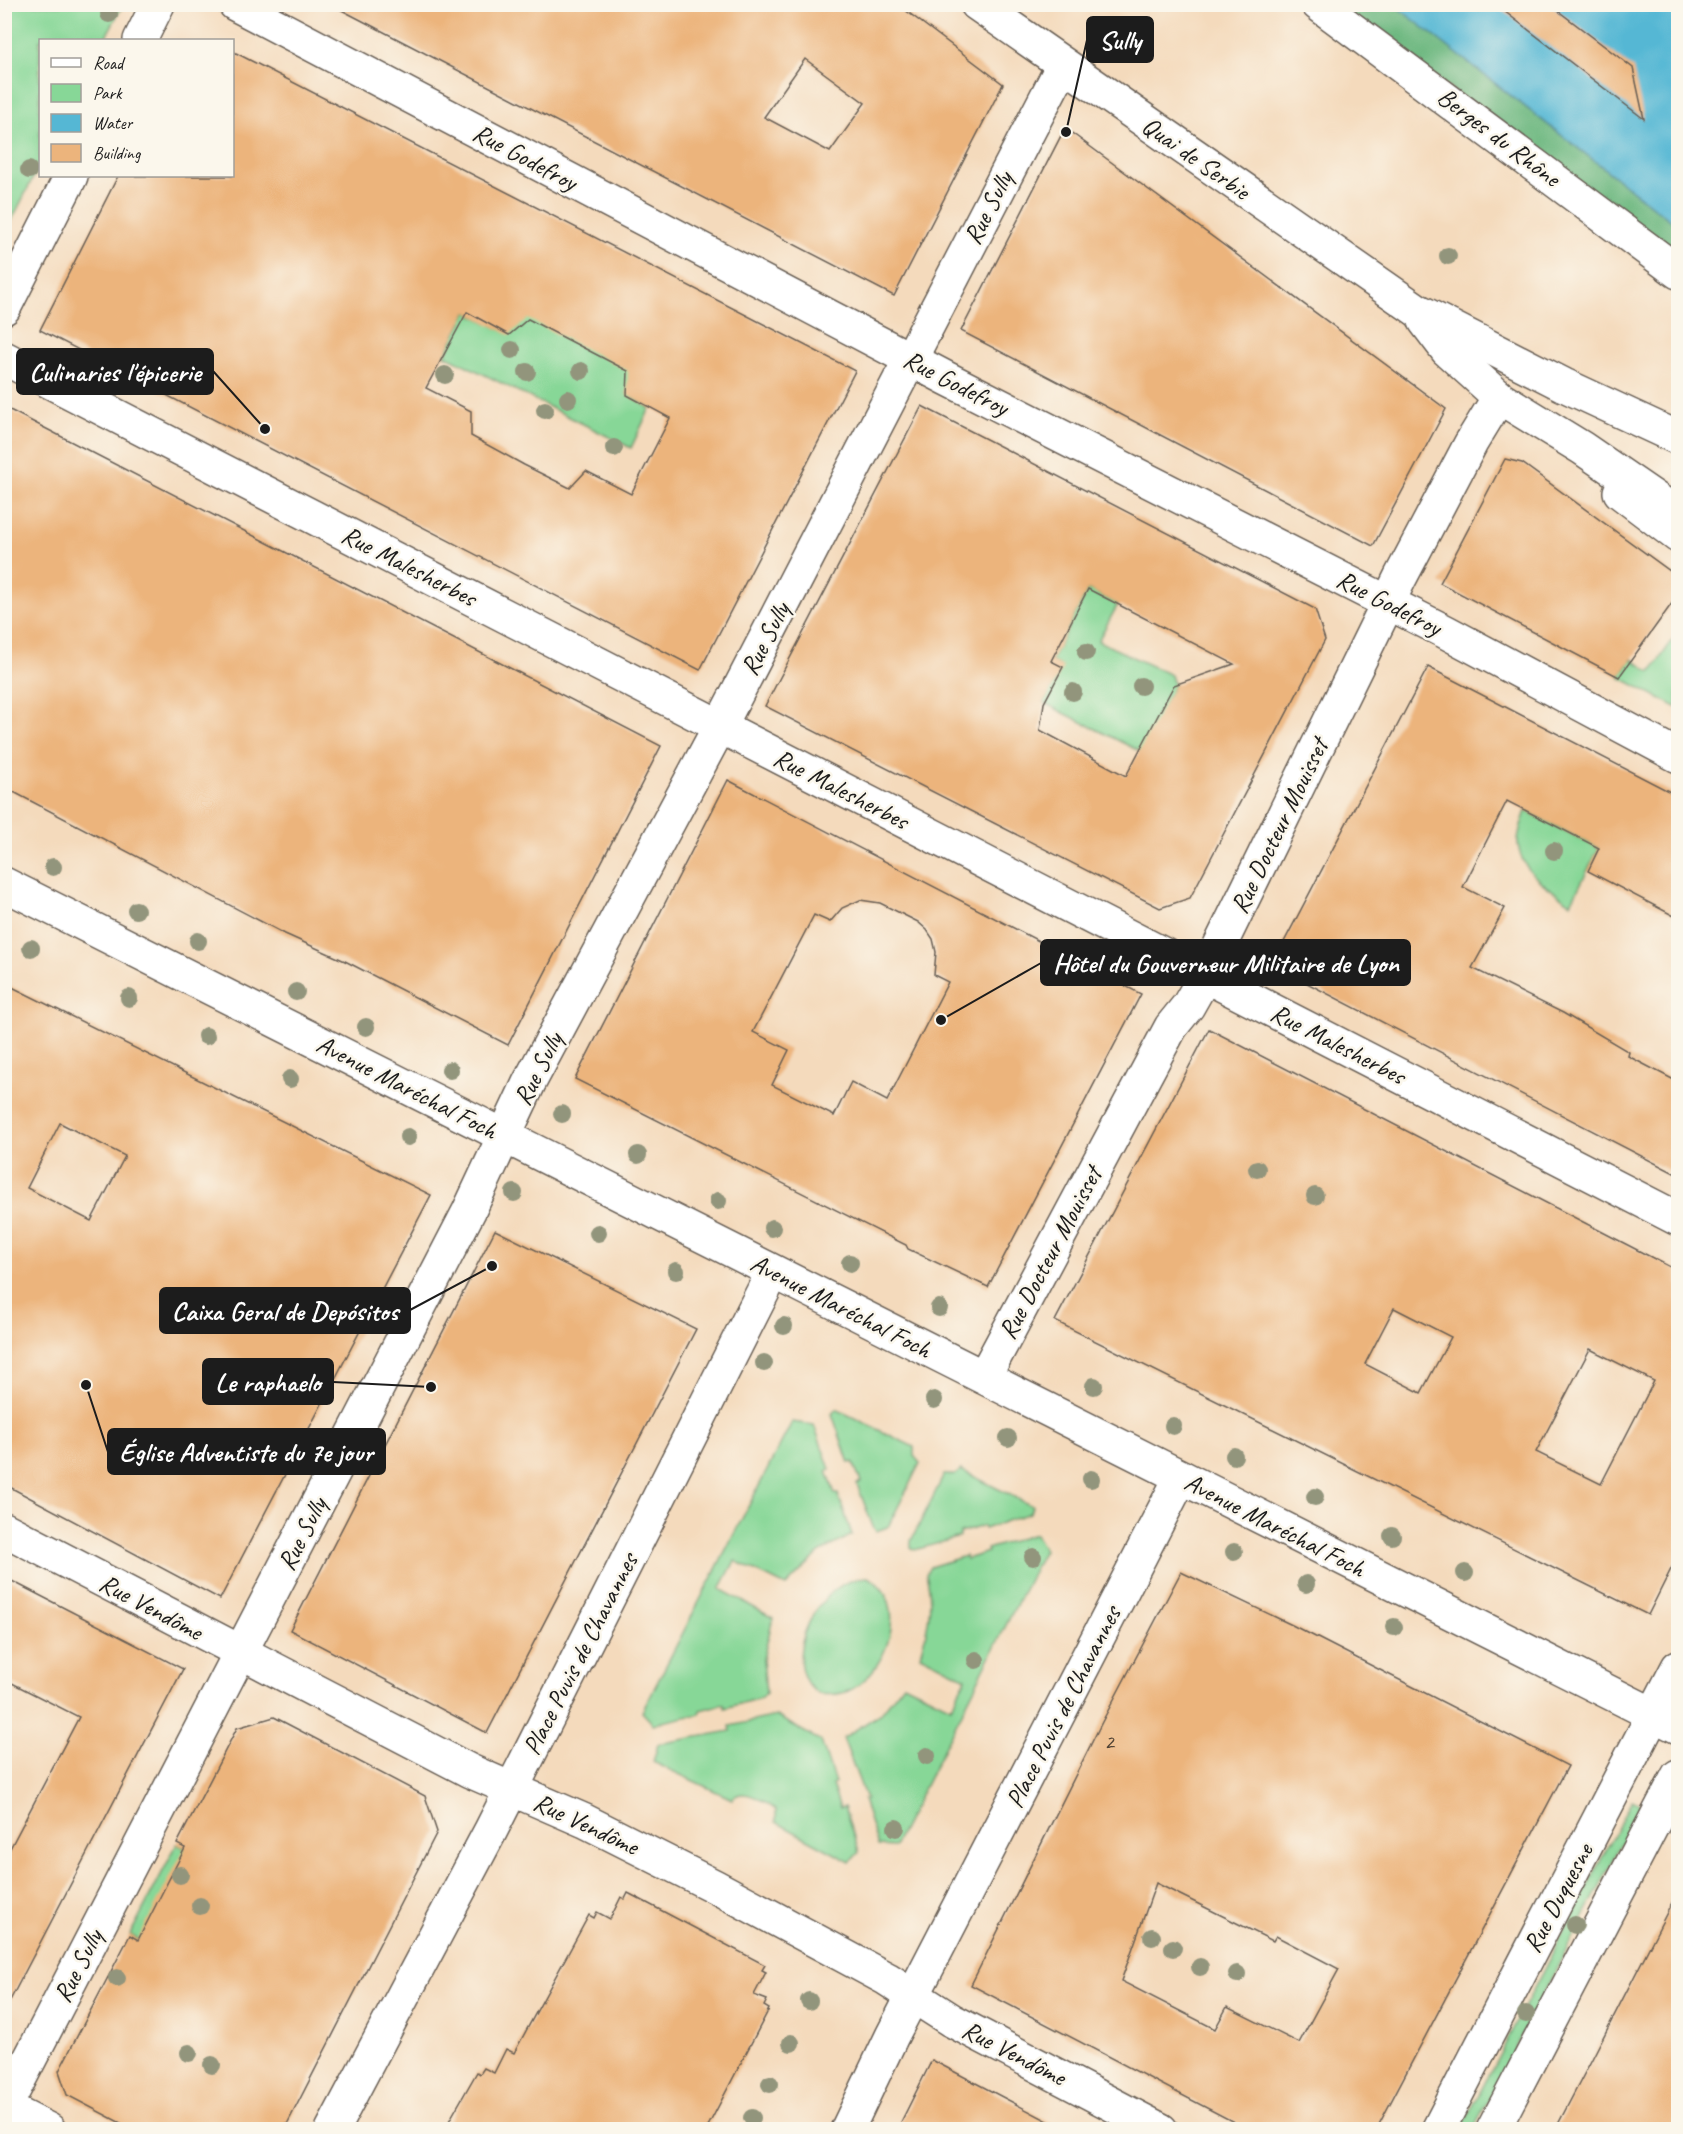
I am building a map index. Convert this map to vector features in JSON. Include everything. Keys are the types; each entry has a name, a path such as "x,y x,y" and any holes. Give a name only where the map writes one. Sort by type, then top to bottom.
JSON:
{"street":[{"path":"140,39 158,4"},
{"name":"Rue Godefroy","path":"235,4 909,359 1388,603 1678,756"},
{"name":"Quai de Serbie","path":"976,4 1417,310 1564,385 1678,438"},
{"name":"Berges du Rhône","path":"1318,4 1678,272"},
{"name":"Rue Sully","path":"5,2108 505,1136 529,1083 720,726 1063,65"},
{"path":"4,308 70,177"},
{"name":"Quai de Serbie","path":"1417,310 1447,350 1500,397 1586,450 1678,514"},
{"name":"Rue Malesherbes","path":"4,358 1678,1220"},
{"name":"Rue Docteur Mouisset","path":"984,1377 1171,1027 1188,1006 1204,976 1388,603 1471,443 1500,397"},
{"path":"1586,450 1589,469 1678,536"},
{"name":"Avenue Maréchal Foch","path":"4,884 1666,1721"},
{"name":"Place Puvis de Chavannes","path":"333,2130 510,1790 773,1272"},
{"name":"Place Puvis de Chavannes","path":"847,2130 913,1996 1181,1477"},
{"name":"Rue Vendôme","path":"4,1529 240,1654 510,1790 585,1821 717,1887 913,1996 951,2020 1161,2130"},
{"name":"Rue Duquesne","path":"1438,2130 1666,1721 1678,1667"},
{"name":"Rue Duquesne","path":"1493,2130 1678,1776"},
{"path":"5,2108 49,2130"}],"green space":[{"path":"4,5 123,5 105,39 39,39 39,166 5,234"},
{"path":"1337,5 1396,5 1678,226 1678,257"},
{"path":"531,300 634,374 627,394 650,408 631,448 445,355 467,312 507,333"},
{"path":"1088,589 1118,604 1098,641 1171,675 1174,685 1141,752 1044,703 1062,667 1051,661"},
{"path":"1678,632 1678,708 1619,677 1632,659 1651,672"},
{"path":"1526,811 1599,848 1571,903 1537,879 1524,863 1518,840"},
{"path":"836,1409 914,1447 914,1456 920,1463 888,1527 876,1531 873,1527 857,1484 861,1482 853,1462 849,1463 832,1414"},
{"path":"792,1422 814,1425 830,1469 827,1471 835,1494 838,1494 852,1535 819,1553 786,1586 735,1561 720,1589 773,1618 763,1659 766,1693 761,1698 725,1708 724,1704 700,1710 700,1714 653,1724 642,1712"},
{"path":"961,1470 1032,1506 1030,1513 984,1529 983,1526 960,1533 960,1537 915,1550 911,1547 911,1541 944,1475 955,1475"},
{"path":"1035,1534 1044,1550 894,1847 878,1846 863,1800 866,1799 843,1738 880,1714 904,1684 951,1707 966,1678 920,1655 929,1614 930,1594 926,1574 930,1567 965,1556 966,1559 988,1552 987,1549"},
{"path":"868,1577 882,1588 889,1603 892,1619 883,1654 861,1683 843,1693 818,1694 806,1680 800,1662 802,1643 808,1624 819,1606 834,1591 850,1581"},
{"path":"776,1716 821,1741 835,1783 832,1785 840,1808 844,1807 859,1852 850,1862 776,1822 776,1810 760,1800 742,1794 732,1799 653,1762 658,1744 731,1731 730,1726"},
{"path":"1632,1800 1642,1805 1473,2129 1461,2129"},
{"path":"177,1844 231,1872 145,1943 130,1935"}],"water":[{"path":"1394,5 1678,5 1678,226 1406,14"}],"building":[{"path":"330,4 897,4 1003,84 894,296","holes":["805,59 865,103 830,152 764,117"]},
{"path":"1495,4 1549,4 1633,68 1644,119"},
{"path":"234,52 855,371 700,670 40,330 117,177 234,177","holes":["467,312 509,335 528,319 628,371 627,395 670,418 631,494 586,471 570,488 524,465 471,436 471,411 426,388"]},
{"path":"1065,128 1446,409 1373,546 961,331"},
{"path":"922,406 1315,609 1325,640 1190,898 1160,908 765,706","holes":["1088,589 1234,664 1174,685 1126,776 1040,730 1044,703 1063,667 1051,661"]},
{"path":"4,407 661,746 508,1045 345,961 285,934 4,787"},
{"path":"1505,459 1522,463 1678,577 1678,595 1619,677 1440,583"},
{"path":"1428,667 1678,796 1678,918 1588,871 1599,848 1507,801 1463,887 1505,908 1472,968 1563,1013 1629,1052 1628,1056 1678,1082 1678,1175 1272,965"},
{"path":"728,780 1141,994 988,1287 908,1249 906,1245 575,1079","holes":["860,900 880,903 918,922 927,930 933,939 936,952 934,975 948,982 887,1101 851,1082 834,1116 772,1085 789,1050 753,1032 814,915 830,922 842,908"]},
{"path":"4,983 431,1195 220,1599 4,1484","holes":["60,1123 125,1156 91,1221 27,1188"]},
{"path":"1209,1029 1678,1271 1678,1555 1648,1615 1055,1321","holes":["1394,1308 1451,1337 1421,1393 1365,1364","1590,1349 1654,1381 1601,1484 1536,1452"]},
{"path":"495,1230 696,1329 487,1733 290,1630"},
{"path":"1181,1572 1292,1625 1568,1766 1376,2130 1249,2130 971,1985 1102,1722","holes":["1156,1883 1273,1941 1276,1936 1339,1969 1299,2043 1227,2007 1215,2029 1121,1981"]},
{"path":"4,1577 183,1669 4,2012 4,1860 79,1717 4,1679"},
{"path":"274,1717 425,1796 437,1832 284,2130 134,2130 67,2095 59,2071 130,1935 138,1940 185,1848 177,1844 237,1728"},
{"path":"1678,1891 1678,2130 1555,2130 1592,2059"},
{"path":"628,1893 765,1965 762,1970 766,1972 754,1995 767,2000 764,2006 769,2009 706,2130 444,2130 477,2072 480,2074 484,2068 494,2073 506,2049 514,2053 589,1915 594,1918 597,1912 610,1919 621,1897 625,1899"},
{"path":"932,2060 1065,2130 897,2130"}],"place":[{"name":"Sully","path":"1066,132"},
{"name":"Culinaries l'épicerie","path":"265,429"},
{"name":"Hôtel du Gouverneur Militaire de Lyon","path":"941,1020"},
{"name":"Caixa Geral de Depósitos","path":"492,1266"},
{"name":"Église Adventiste du 7e jour","path":"86,1385"},
{"name":"Le raphaelo","path":"431,1387"}]}
